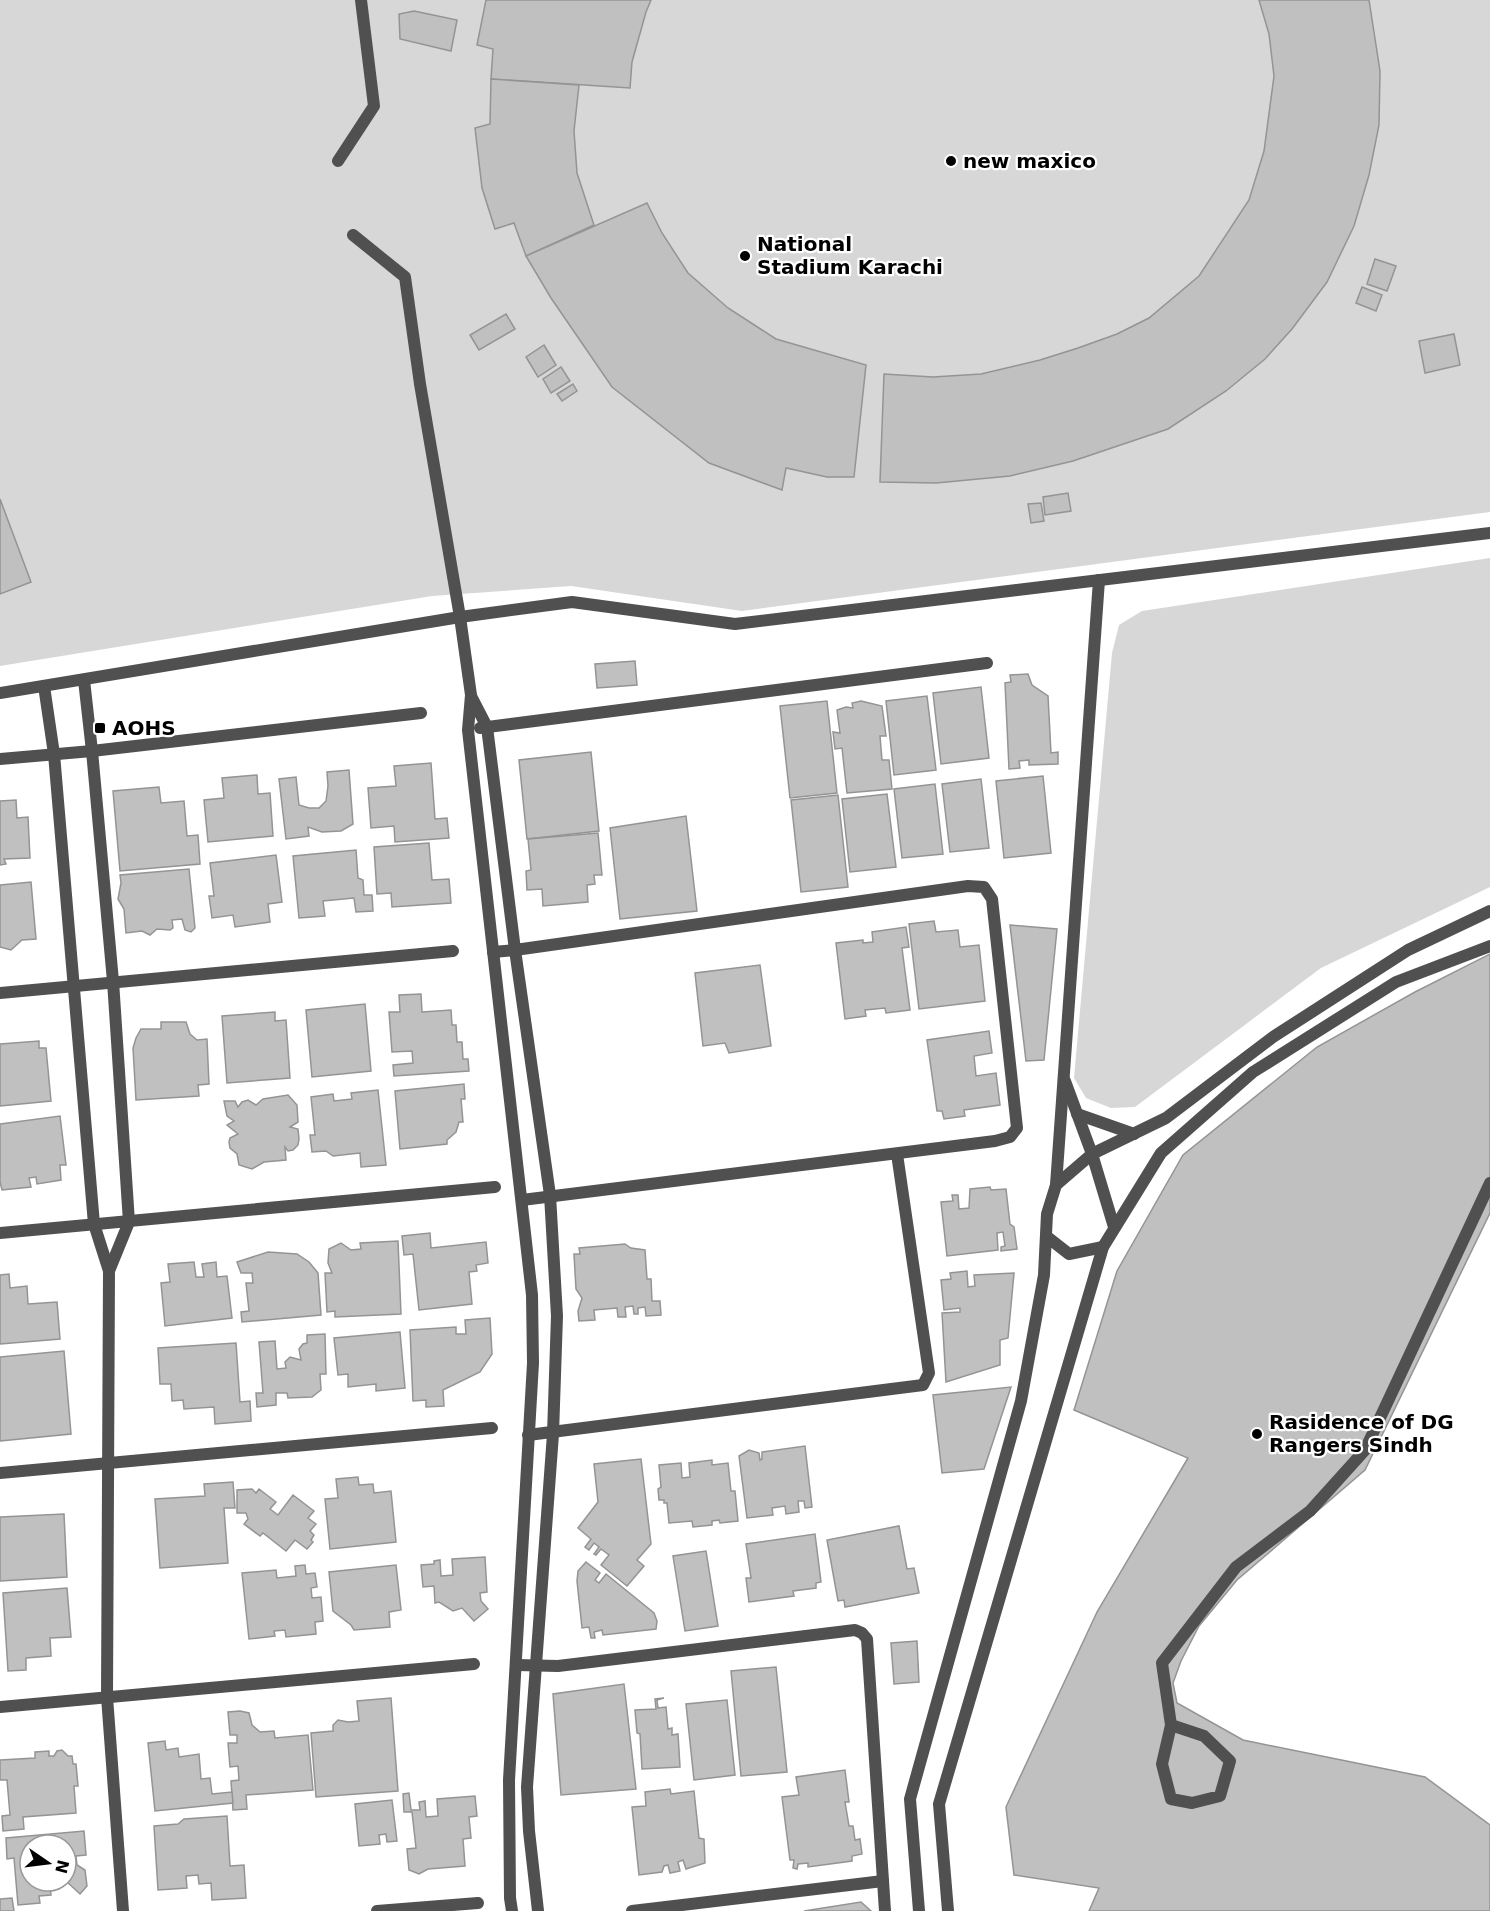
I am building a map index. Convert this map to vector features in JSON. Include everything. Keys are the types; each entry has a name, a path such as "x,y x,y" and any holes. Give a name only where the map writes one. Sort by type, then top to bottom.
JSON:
{"street":[{"path":"338,161 374,106 361,0"},
{"path":"352,236 405,277 420,384 471,695 468,730 522,1200 532,1307 533,1363 509,1780 512,1911"},
{"path":"0,693 460,617 572,602 735,624 1490,533"},
{"path":"919,1911 910,1799 1021,1401 1044,1275 1047,1214 1056,1185 1099,580"},
{"path":"468,730 987,663"},
{"path":"84,680 113,981 129,1222 109,1272"},
{"path":"44,686 54,754 94,1224 109,1272 107,1697 123,1911"},
{"path":"471,695 487,727 515,950 550,1196 557,1316 553,1434 534,1665 527,1787 529,1831 538,1911"},
{"path":"0,759 92,752 421,713"},
{"path":"493,952 968,886 984,887 993,898 1017,1128 1010,1137 897,1154 522,1200"},
{"path":"1056,1185 1092,1154 1166,1118 1273,1037 1408,950 1490,911"},
{"path":"948,1911 939,1804 1102,1247 1161,1153 1253,1072 1396,982 1490,945"},
{"path":"0,993 453,951"},
{"path":"1063,1076 1092,1154 1114,1227"},
{"path":"1077,1114 1134,1134"},
{"path":"528,1436 922,1385 929,1373 897,1154"},
{"path":"1171,1725 1204,1736 1230,1761 1220,1796 1192,1803 1171,1799 1162,1764 1171,1725 1162,1662 1236,1567 1310,1511 1365,1450 1490,1183"},
{"path":"0,1233 495,1187"},
{"path":"1046,1236 1069,1254 1102,1247"},
{"path":"0,1473 492,1428"},
{"path":"517,1665 558,1666 855,1630 862,1633 867,1639 885,1911"},
{"path":"0,1707 474,1664"},
{"path":"632,1911 883,1881"},
{"path":"377,1911 478,1903"}],"shaded area":[{"name":"National Stadium Karachi","path":"0,0 1490,0 1490,512 742,611 571,586 432,596 0,666"},
{"path":"1490,558 1490,887 1321,968 1135,1107 1111,1108 1086,1098 1074,1078 1112,653 1119,625 1142,611"}],"building":[{"path":"486,0 651,0 632,62 630,88 491,79 493,49 477,45"},
{"path":"1259,0 1369,0 1380,71 1379,125 1369,175 1354,226 1327,282 1292,329 1265,359 1226,391 1168,429 1073,461 1010,476 936,483 880,482 884,374 933,377 981,374 1040,360 1117,334 1149,318 1199,276 1249,200 1264,151 1274,76 1269,34"},
{"path":"414,11 457,20 451,51 400,39 399,14"},
{"path":"491,79 579,85 574,131 577,173 594,225 526,256 514,223 495,229 482,188 475,128 490,124"},
{"path":"647,203 662,233 688,273 728,308 776,339 866,365 854,477 827,477 786,468 782,490 709,463 612,387 551,298 526,256"},
{"path":"1375,259 1396,266 1387,291 1367,284"},
{"path":"1362,287 1382,295 1376,311 1356,303"},
{"path":"506,314 515,329 479,350 470,335"},
{"path":"1454,334 1460,365 1425,373 1419,341"},
{"path":"544,345 556,365 538,377 526,357"},
{"path":"561,367 570,381 551,393 543,379"},
{"path":"573,384 577,391 562,401 557,394"},
{"path":"1068,493 1071,511 1045,515 1043,497"},
{"path":"0,499 31,582 0,594"},
{"path":"1041,503 1044,521 1031,523 1028,504"},
{"path":"635,661 637,685 597,688 595,664"},
{"path":"1028,674 1032,685 1048,696 1051,753 1058,752 1058,764 1029,765 1029,760 1019,761 1020,768 1009,769 1005,683 1011,682 1010,675"},
{"path":"981,687 989,758 941,764 933,693"},
{"path":"927,696 936,770 894,775 886,701"},
{"path":"827,701 837,793 790,798 780,706"},
{"path":"861,701 882,706 886,736 880,736 882,760 889,760 892,789 847,793 842,748 835,749 833,732 840,733 837,710 846,707 853,708 852,703"},
{"path":"591,752 599,831 527,839 519,760"},
{"path":"431,763 435,819 447,818 449,838 395,842 394,826 371,828 368,788 396,786 394,766"},
{"path":"349,770 353,824 341,831 322,832 308,827 309,836 286,839 279,779 296,777 299,805 319,808 326,801 327,772"},
{"path":"257,775 258,794 270,793 273,836 208,842 204,800 224,798 222,778"},
{"path":"1043,776 1051,853 1004,858 996,781"},
{"path":"981,779 989,848 950,852 942,784"},
{"path":"935,784 943,854 902,858 894,789"},
{"path":"159,787 161,803 184,801 187,836 198,835 200,864 120,871 113,791"},
{"path":"887,794 896,867 850,872 842,799"},
{"path":"838,795 848,887 801,892 791,800"},
{"path":"16,800 17,818 28,817 30,858 4,859 6,864 0,865 0,801"},
{"path":"686,816 697,911 620,919 610,828"},
{"path":"598,833 602,875 594,875 595,884 587,885 588,902 543,906 542,889 527,890 526,871 531,870 528,839"},
{"path":"429,843 432,880 449,879 451,903 392,907 391,893 377,894 374,847"},
{"path":"356,850 358,878 363,880 364,895 372,895 373,911 356,912 354,898 323,901 325,916 299,918 293,856"},
{"path":"276,855 282,902 268,904 270,922 235,927 233,915 212,918 209,896 214,896 210,863"},
{"path":"189,869 195,928 191,932 185,930 182,919 172,920 173,928 170,930 157,929 150,935 142,931 126,933 124,909 118,899 120,875"},
{"path":"31,882 36,939 22,940 11,950 0,947 0,885"},
{"path":"934,921 936,932 958,930 960,947 979,945 985,1001 919,1009 909,924"},
{"path":"1010,925 1057,929 1044,1060 1026,1061"},
{"path":"906,927 909,947 902,948 910,1010 886,1013 885,1008 865,1010 866,1016 845,1019 836,943 863,940 863,943 873,942 872,932"},
{"name":"Rasidence of DG Rangers Sindh","path":"1490,954 1490,1213 1365,1470 1237,1580 1199,1626 1181,1661 1173,1683 1177,1703 1243,1740 1425,1777 1490,1825 1490,1911 1089,1911 1099,1888 1014,1875 1006,1807 1097,1612 1188,1458 1074,1410 1117,1271 1183,1155 1317,1047 1415,992"},
{"path":"760,965 771,1046 729,1053 725,1043 703,1046 695,973"},
{"path":"421,994 422,1012 451,1010 452,1025 456,1025 457,1042 462,1042 463,1059 468,1059 469,1071 394,1076 393,1065 413,1063 412,1051 392,1052 389,1012 400,1012 399,995"},
{"path":"365,1004 371,1071 312,1077 306,1010"},
{"path":"275,1012 275,1021 286,1020 290,1078 227,1083 222,1016"},
{"path":"161,1022 186,1022 190,1034 197,1040 207,1039 209,1084 198,1085 199,1096 136,1100 133,1048 136,1038 141,1029 161,1029"},
{"path":"989,1031 992,1053 974,1056 976,1076 996,1073 1000,1105 964,1110 965,1116 944,1119 942,1111 937,1111 927,1040"},
{"path":"39,1041 39,1048 46,1048 51,1101 0,1106 0,1044"},
{"path":"464,1084 465,1099 461,1099 463,1122 459,1122 456,1132 447,1140 447,1144 400,1149 395,1091"},
{"path":"378,1090 386,1165 361,1167 360,1153 333,1156 326,1151 312,1152 310,1135 315,1135 311,1097 333,1094 334,1101 352,1099 351,1093"},
{"path":"288,1095 297,1105 298,1122 290,1127 298,1129 298,1145 288,1151 285,1147 286,1160 264,1162 252,1169 239,1165 237,1154 230,1148 229,1142 230,1138 238,1134 227,1125 234,1121 227,1116 224,1101 235,1101 238,1107 242,1102 248,1100 256,1105 263,1099"},
{"path":"60,1116 66,1165 60,1165 61,1180 37,1184 36,1177 29,1178 31,1187 2,1190 0,1124"},
{"path":"990,1187 991,1190 1006,1189 1010,1224 1014,1227 1017,1249 1001,1251 1001,1247 1005,1246 1003,1232 997,1233 998,1250 947,1256 941,1202 953,1201 952,1195 958,1195 959,1209 969,1208 970,1189"},
{"path":"430,1233 431,1248 486,1242 488,1263 476,1265 477,1271 469,1272 472,1304 419,1310 413,1254 404,1255 402,1236"},
{"path":"398,1241 401,1314 335,1317 335,1311 327,1312 325,1273 332,1273 328,1263 329,1249 341,1243 351,1250 361,1249 360,1243"},
{"path":"625,1244 631,1248 645,1250 647,1279 651,1279 652,1301 660,1301 661,1315 646,1316 645,1307 638,1308 638,1314 634,1314 633,1306 625,1307 626,1317 618,1317 617,1308 594,1310 595,1320 579,1321 578,1311 582,1298 576,1289 574,1254 580,1254 579,1248"},
{"path":"268,1252 297,1254 309,1262 318,1273 321,1315 242,1322 241,1312 249,1311 246,1283 253,1283 252,1273 241,1273 237,1262"},
{"path":"194,1262 196,1277 204,1277 202,1264 216,1262 217,1277 227,1276 232,1318 165,1326 161,1283 170,1282 168,1264"},
{"path":"967,1271 968,1287 975,1286 974,1275 1014,1273 1008,1338 1000,1340 1000,1365 946,1382 942,1313 960,1312 960,1308 944,1310 941,1280 951,1279 950,1273"},
{"path":"9,1274 10,1288 27,1286 28,1304 57,1302 60,1339 0,1344 0,1275"},
{"path":"490,1318 492,1354 480,1372 443,1390 444,1406 426,1407 426,1400 413,1401 410,1330 456,1327 456,1334 466,1334 465,1320"},
{"path":"400,1332 405,1388 376,1391 376,1384 348,1387 348,1374 338,1375 334,1338"},
{"path":"325,1334 326,1374 320,1374 321,1390 312,1397 288,1398 287,1393 276,1393 276,1405 257,1407 256,1393 263,1393 259,1342 275,1341 277,1369 286,1368 285,1362 290,1357 301,1360 299,1349 307,1343 307,1335"},
{"path":"236,1343 240,1402 250,1401 251,1421 215,1424 214,1407 184,1409 183,1400 172,1401 171,1384 160,1384 158,1348"},
{"path":"64,1351 71,1434 0,1441 0,1357"},
{"path":"1011,1387 984,1469 942,1473 933,1395"},
{"path":"805,1446 812,1507 805,1508 804,1501 798,1501 799,1512 786,1514 785,1506 772,1508 773,1515 747,1518 739,1456 749,1450 759,1453 760,1460 762,1452"},
{"path":"641,1459 651,1544 637,1560 644,1566 627,1586 601,1565 609,1555 601,1549 596,1555 594,1554 599,1547 594,1543 589,1550 585,1547 591,1539 578,1528 598,1502 594,1464"},
{"path":"712,1460 712,1465 728,1463 731,1491 735,1491 738,1521 720,1523 719,1520 712,1521 712,1525 693,1527 692,1521 669,1523 667,1503 659,1500 658,1489 661,1487 659,1465 681,1463 682,1478 690,1477 689,1463"},
{"path":"358,1477 359,1485 373,1484 374,1493 391,1491 396,1542 330,1549 325,1499 338,1498 336,1479"},
{"path":"233,1482 235,1508 224,1508 228,1563 160,1568 155,1499 205,1496 204,1484"},
{"path":"252,1489 256,1493 259,1489 276,1502 270,1509 278,1515 293,1495 314,1511 308,1518 316,1524 310,1531 314,1535 311,1540 313,1542 307,1549 295,1540 286,1551 263,1533 260,1536 244,1524 248,1519 246,1513 237,1513 237,1490"},
{"path":"64,1514 67,1577 0,1581 0,1517"},
{"path":"899,1526 907,1569 914,1568 919,1593 845,1607 844,1600 838,1601 827,1540"},
{"path":"815,1534 821,1582 816,1583 816,1588 793,1591 794,1596 749,1602 746,1578 751,1578 746,1544"},
{"path":"706,1551 718,1626 685,1631 673,1556"},
{"path":"485,1557 487,1592 480,1593 481,1601 488,1609 474,1621 462,1608 453,1611 439,1602 435,1603 434,1586 423,1587 421,1565 434,1564 434,1561 440,1560 441,1576 453,1575 452,1559"},
{"path":"586,1562 600,1573 595,1580 599,1583 606,1574 654,1613 657,1621 656,1629 603,1635 602,1630 594,1632 595,1638 591,1638 589,1627 582,1628 577,1581 578,1571"},
{"path":"305,1565 306,1574 315,1573 317,1587 311,1588 312,1598 321,1597 323,1621 315,1622 316,1634 286,1637 285,1630 274,1631 275,1636 249,1639 242,1573 276,1570 277,1578 296,1576 295,1566"},
{"path":"396,1565 401,1610 389,1612 390,1627 354,1630 333,1611 329,1572"},
{"path":"67,1588 71,1637 50,1638 51,1656 26,1658 26,1670 8,1671 3,1593"},
{"path":"917,1641 919,1682 894,1684 891,1643"},
{"path":"776,1667 787,1772 741,1776 731,1671"},
{"path":"624,1684 636,1789 561,1795 553,1694"},
{"path":"391,1698 398,1791 316,1797 311,1733 333,1731 333,1725 338,1720 359,1721 357,1701"},
{"path":"664,1698 657,1700 658,1708 666,1707 668,1729 672,1728 672,1735 678,1734 680,1767 642,1769 640,1734 637,1733 635,1710 656,1709 655,1699"},
{"path":"727,1700 735,1775 694,1780 686,1704"},
{"path":"228,1712 249,1713 252,1725 260,1732 274,1731 275,1738 308,1735 313,1790 246,1795 247,1809 233,1810 231,1781 239,1780 238,1766 230,1767 228,1743 237,1743 237,1735 230,1735"},
{"path":"165,1741 166,1750 178,1748 179,1757 199,1754 201,1779 210,1778 212,1794 232,1792 233,1803 155,1811 148,1743"},
{"path":"62,1750 68,1756 72,1756 73,1764 76,1764 78,1786 74,1786 76,1813 23,1817 24,1829 3,1831 2,1816 10,1815 7,1780 0,1780 0,1760 35,1758 35,1752 49,1751 49,1756 54,1756 57,1751"},
{"path":"845,1770 849,1802 845,1802 849,1826 853,1826 855,1840 860,1839 862,1854 852,1856 852,1861 808,1867 808,1863 798,1864 797,1869 793,1868 794,1860 790,1860 782,1797 799,1795 796,1777"},
{"path":"670,1789 671,1794 694,1791 699,1838 704,1839 705,1863 686,1869 683,1860 678,1862 680,1871 670,1873 668,1865 664,1866 662,1872 639,1875 632,1807 646,1806 645,1792"},
{"path":"409,1793 411,1810 420,1810 419,1802 425,1801 426,1817 438,1816 437,1799 475,1796 477,1816 469,1817 471,1838 463,1839 465,1866 428,1869 419,1874 409,1870 407,1849 416,1848 412,1812 404,1812 403,1794"},
{"path":"392,1800 397,1841 387,1842 386,1834 379,1835 380,1844 359,1846 355,1804"},
{"path":"227,1816 230,1866 244,1865 246,1898 212,1900 211,1883 199,1884 198,1875 186,1876 187,1888 158,1890 154,1826 178,1824 184,1819"},
{"path":"84,1831 86,1855 78,1856 78,1833 62,1833"},
{"path":"18,1837 18,1893 51,1893 51,1895 39,1896 40,1903 18,1905 14,1858 7,1859 6,1838"},
{"path":"78,1866 85,1870 87,1886 80,1894 78,1892"},
{"path":"12,1898 14,1911 0,1911 0,1899"},
{"path":"861,1902 871,1911 804,1911"}],"place":[{"name":"new maxico","path":"951,161"},
{"name":"National Stadium Karachi","path":"745,256"},
{"name":"AOHS","path":"100,728"},
{"name":"Rasidence of DG Rangers Sindh","path":"1257,1434"}]}
